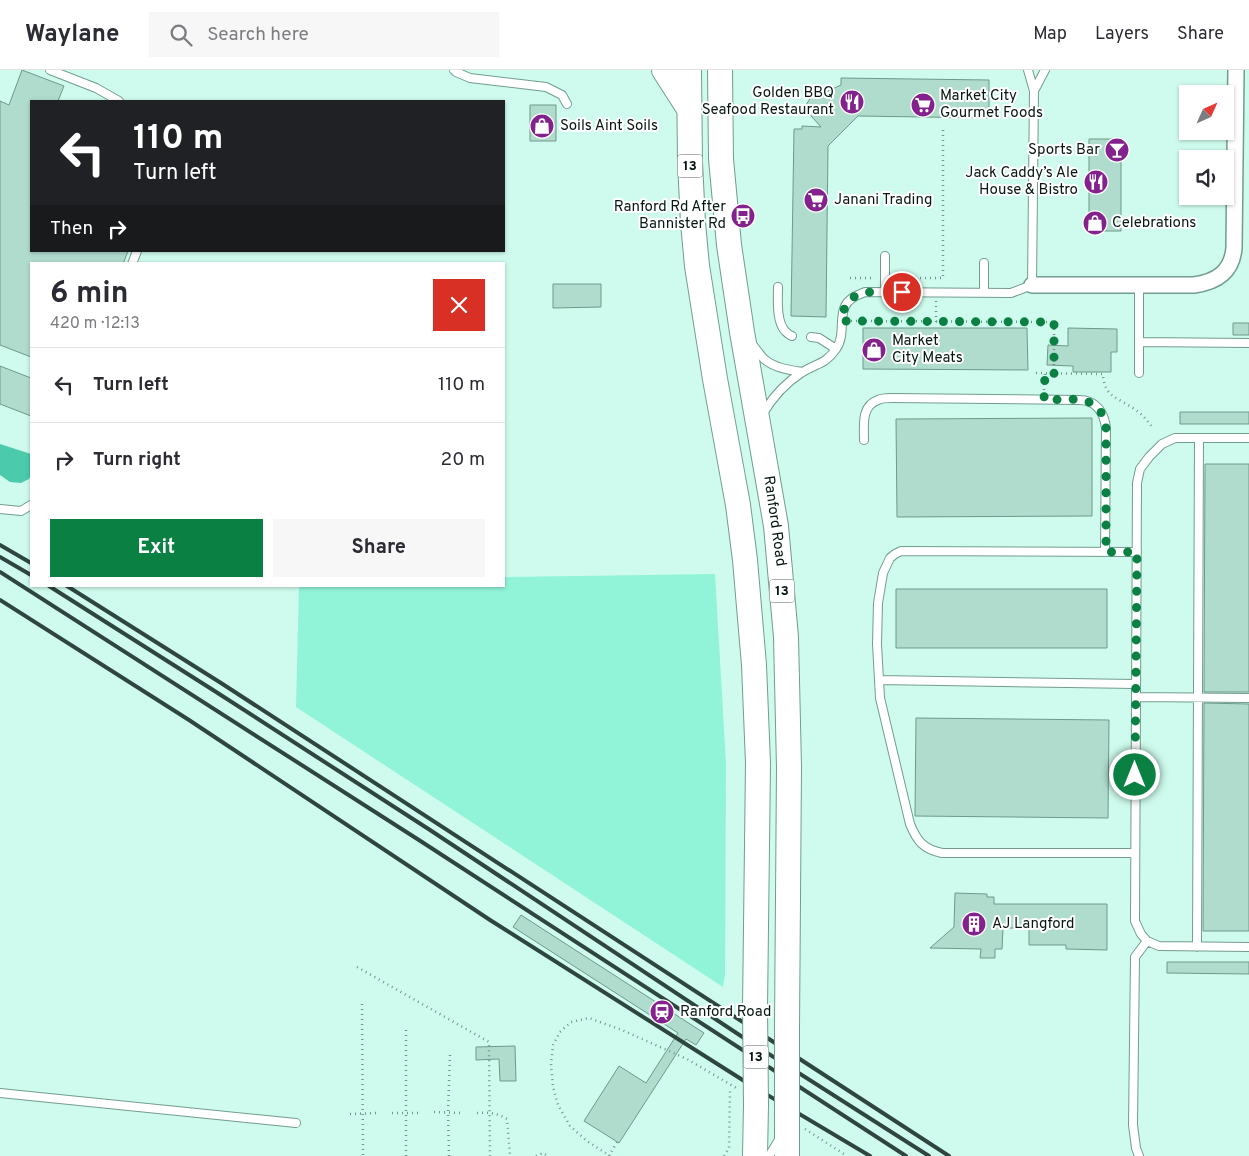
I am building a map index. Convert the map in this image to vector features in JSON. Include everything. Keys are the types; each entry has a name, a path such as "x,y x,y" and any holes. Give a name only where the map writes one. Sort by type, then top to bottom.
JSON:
{"main road":[{"path":"664,70 689,109"},
{"name":"13","path":"689,70 693,214 697,266 738,505 754,665 758,763 755,1156"},
{"name":"Ranford Road","path":"722,76 722,159 729,245 742,332 776,526 786,637 789,767 786,1156"}],"street":[{"path":"1032,285 1201,284 1220,276 1230,264 1234,248 1236,70"}],"lane":[{"path":"50,70 96,88 117,100"},
{"path":"454,70 470,78 546,87 562,95 567,104"},
{"path":"759,422 771,400 786,385 802,372 828,359 836,350 841,337 842,311 853,297 864,292 1011,293 1032,285 1034,91 1028,70"},
{"path":"1034,91 1046,70"},
{"path":"884,292 885,256"},
{"path":"984,263 984,293"},
{"path":"1139,285 1139,373"},
{"path":"778,286 781,322 784,330 792,336"},
{"path":"742,332 765,360 789,370 802,372"},
{"path":"811,337 820,338 836,350"},
{"path":"1139,342 1249,343"},
{"path":"864,440 864,418 867,409 871,403 879,399 1084,400 1098,407 1105,419 1106,552"},
{"path":"1249,438 1175,438 1162,444 1140,469 1137,552 1134,921 1147,941 1159,946 1249,947"},
{"path":"1197,946 1199,438"},
{"path":"0,509 21,511 30,506"},
{"path":"1135,853 942,853 931,851 923,845 915,836 906,809 880,698 877,644 878,603 883,573 890,558 901,551 1137,552"},
{"path":"879,680 1136,684"},
{"path":"1136,697 1249,698"},
{"path":"1139,1156 1133,1125 1135,957 1147,941"},
{"path":"0,1093 296,1123"},
{"path":"769,1156 787,1125"}],"path":[{"path":"850,278 944,278 943,130"},
{"path":"842,321 1054,322 1054,374"},
{"path":"1036,373 1102,374 1104,386 1109,394 1138,411 1153,428"},
{"path":"1044,400 1045,374"},
{"path":"357,967 489,1042 490,1156"},
{"path":"362,1004 363,1156"},
{"path":"617,1142 609,1156 587,1142 570,1126 558,1105 553,1087 551,1064 553,1044 560,1032 571,1022 589,1018 687,1058"},
{"path":"406,1030 406,1156"},
{"path":"449,1156 450,1054"},
{"path":"724,1156 729,1148 730,1089"},
{"path":"434,1112 463,1113"},
{"path":"477,1112 490,1112 507,1119 510,1156"},
{"path":"350,1114 376,1113"},
{"path":"392,1113 420,1113"},
{"path":"536,1156 543,1153 548,1156"}],"shaded area":[{"path":"0,444 30,454 29,479 21,483 10,482 0,475"},
{"path":"715,574 726,764 725,975 723,987 296,707 299,587 505,587 505,577"}],"building":[{"path":"22,70 64,86 58,100 30,100 30,252 128,252 124,262 30,262 30,357 0,345 0,101 9,105"},
{"path":"841,78 989,80 989,118 858,116 828,146 826,317 791,316 794,129 802,129 802,126 821,127 804,108 811,97 817,92 823,89 826,92 841,85"},
{"path":"530,105 556,105 556,141 530,141"},
{"path":"1089,139 1121,139 1121,231 1089,231"},
{"path":"553,284 601,284 601,307 553,308"},
{"path":"1233,323 1249,323 1249,335 1233,335"},
{"path":"863,328 1027,328 1028,370 863,369"},
{"path":"1068,328 1117,329 1117,352 1111,352 1111,372 1073,372 1073,366 1047,365 1048,345 1068,346"},
{"path":"0,366 30,378 30,416 0,404"},
{"path":"1180,412 1249,412 1249,424 1180,424"},
{"path":"1092,418 1092,516 897,517 896,419"},
{"path":"1205,464 1249,464 1249,692 1204,692"},
{"path":"896,589 1107,589 1107,648 896,648"},
{"path":"1204,703 1249,704 1249,931 1203,931"},
{"path":"916,718 1109,720 1108,818 915,816"},
{"path":"955,893 987,894 987,897 994,897 994,904 1107,904 1107,950 1066,949 1066,945 1029,945 1029,928 1003,928 1002,949 995,949 995,958 980,958 981,949 930,948 954,927"},
{"path":"521,915 704,1033 696,1045 686,1039 619,1143 584,1121 619,1066 646,1083 678,1033 513,927"},
{"path":"1167,962 1249,962 1249,974 1167,973"},
{"path":"515,1046 516,1081 500,1081 499,1059 476,1060 476,1047"}],"railway":[{"path":"0,545 30,562"},
{"path":"0,557 30,574"},
{"path":"0,572 422,842 906,1156"},
{"path":"51,587 430,830 747,1040 929,1156"},
{"path":"69,587 221,683 949,1156"},
{"path":"0,600 189,720 490,920 749,1084 870,1156"}],"place":[{"name":"Golden BBQ Seafood Restaurant","path":"852,102"},
{"name":"Market City Gourmet Foods","path":"923,105"},
{"name":"Soils Aint Soils","path":"542,126"},
{"name":"Sports Bar","path":"1117,150"},
{"name":"Jack Caddy’s Ale House & Bistro","path":"1096,182"},
{"name":"Janani Trading","path":"816,200"},
{"name":"Ranford Rd After Bannister Rd","path":"743,216"},
{"name":"Celebrations","path":"1095,223"},
{"name":"Market City Meats","path":"874,350"},
{"name":"AJ Langford","path":"974,924"},
{"name":"Ranford Road","path":"662,1012"}],"route":[{"path":"902,292 864,292 853,297 842,311 842,321 1054,322 1054,374 1045,374 1044,400 1084,400 1098,407 1102,412 1106,428 1106,552 1137,552 1135,775"}]}
